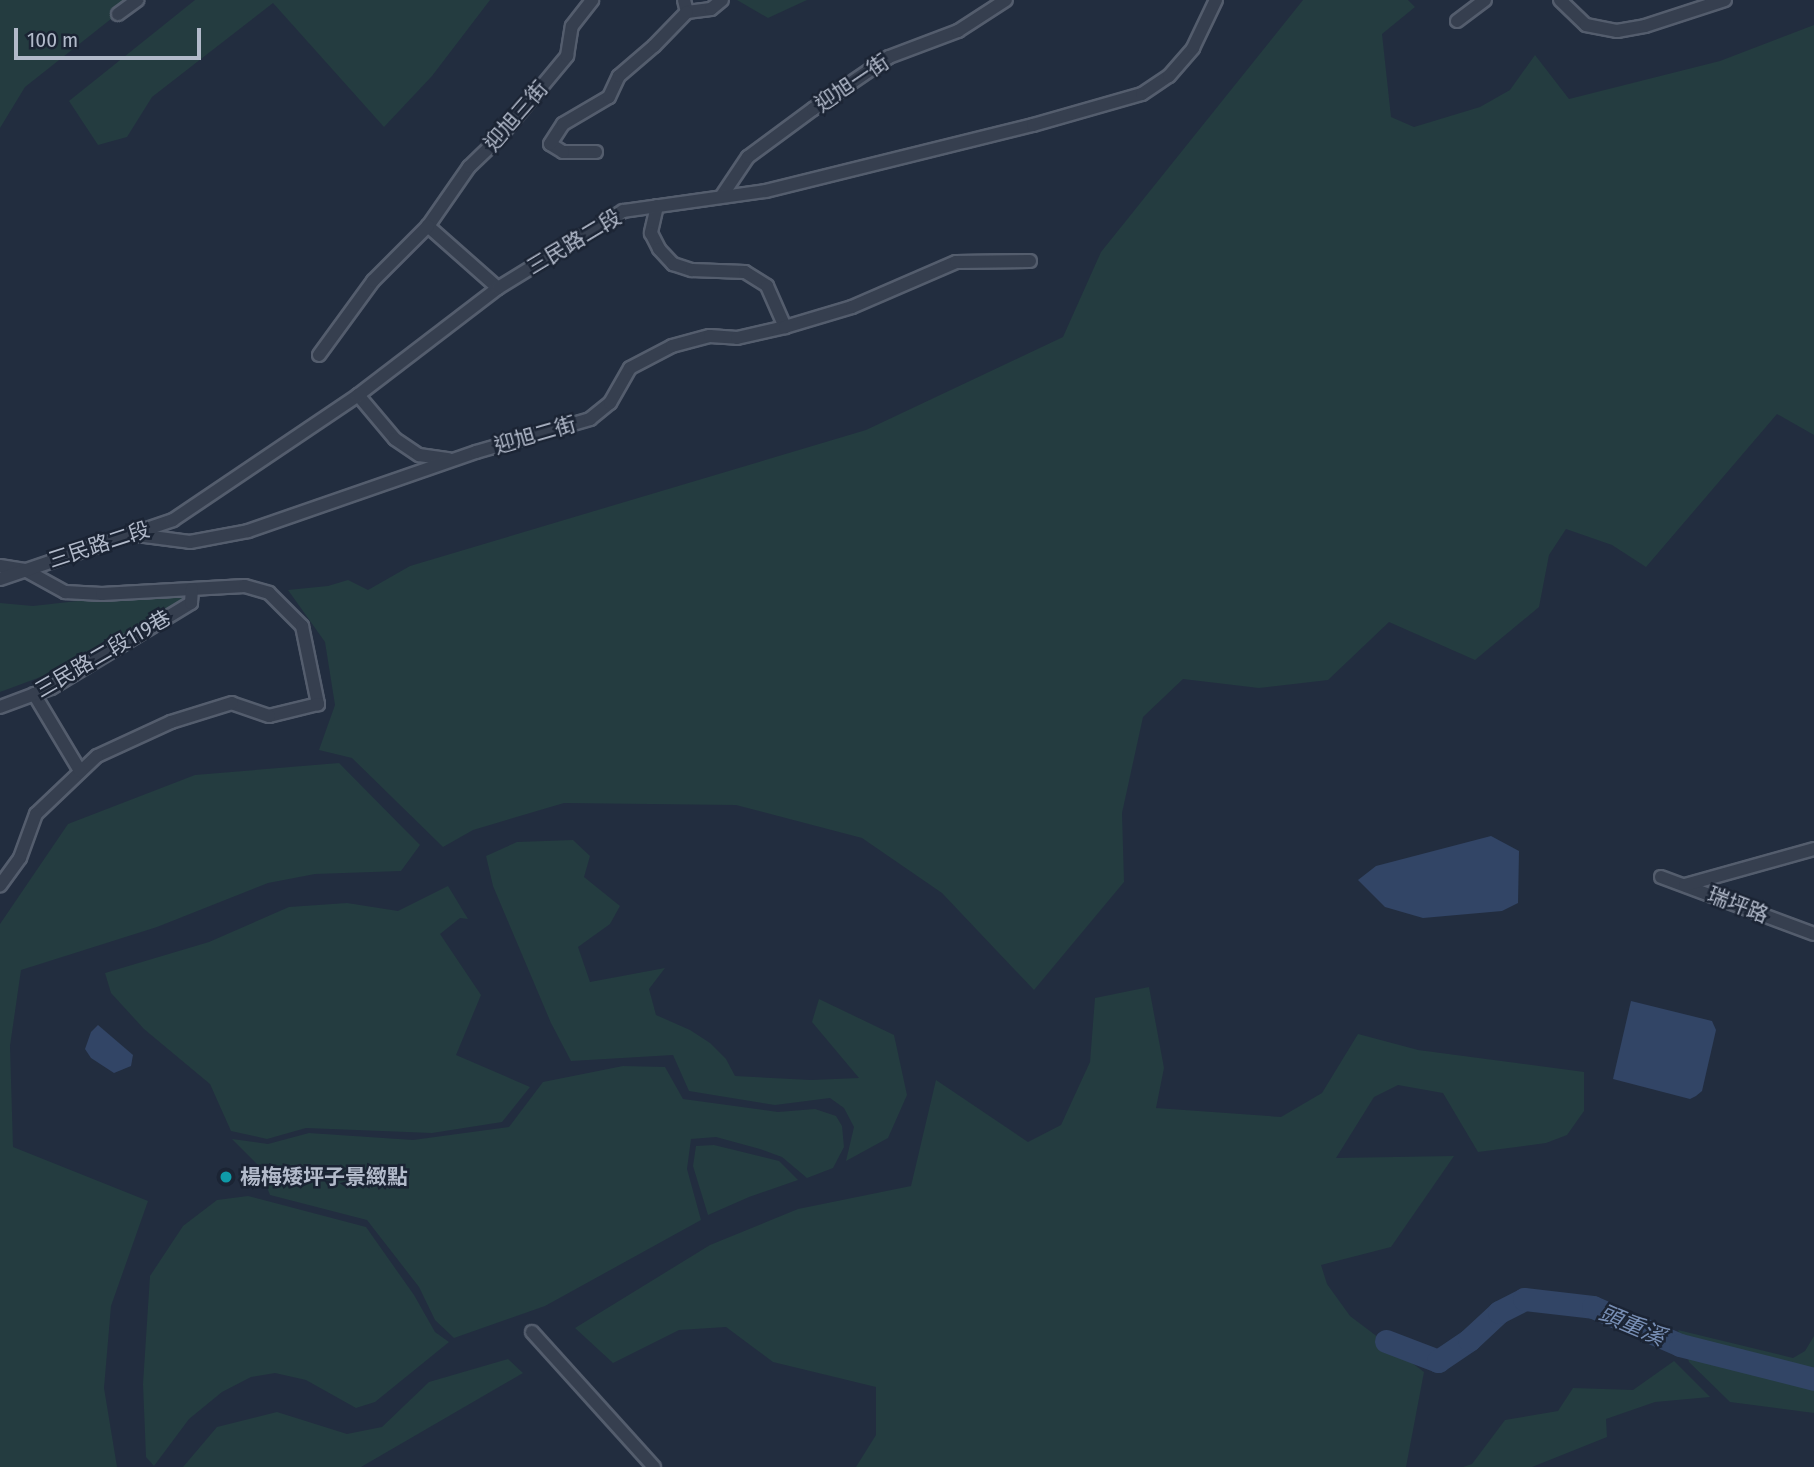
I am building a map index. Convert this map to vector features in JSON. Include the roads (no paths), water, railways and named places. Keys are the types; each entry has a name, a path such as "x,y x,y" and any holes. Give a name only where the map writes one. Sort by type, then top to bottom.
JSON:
{"street":[{"path":"118,14 137,0"},
{"name":"迎旭三街","path":"319,355 373,281 428,226 469,167 499,138 567,56 572,26 592,0"},
{"path":"596,152 564,152 550,144 563,124 609,97 619,76 654,46 686,6 711,9 722,0"},
{"name":"迎旭一街","path":"722,197 748,157 835,94 889,57 958,31 1006,0"},
{"name":"三民路二段","path":"0,579 173,520 358,395 498,288 623,211 779,188 1033,125 1142,93 1169,76 1193,48 1216,0"},
{"path":"1457,21 1485,0"},
{"path":"1560,0 1586,25 1617,31 1645,26 1725,0"},
{"path":"657,206 651,233 659,249 673,264 692,270 745,272 767,286 785,327"},
{"path":"428,226 498,288"},
{"name":"迎旭二街","path":"134,535 190,542 248,531 453,460 590,419 610,403 630,368 672,346 710,336 737,338 785,327 852,307 956,262 1030,261"},
{"path":"358,395 395,439 419,455 453,460"},
{"path":"0,566 25,570 65,592 103,594 245,586 269,593 303,626 318,704 269,716 232,703 130,738 97,756 36,814 20,858 0,886"},
{"name":"三民路二段119巷","path":"0,707 51,688 191,603 192,589"},
{"path":"34,694 80,771"},
{"path":"1685,886 1814,849"},
{"name":"瑞坪路","path":"1661,877 1814,934"},
{"path":"532,1332 654,1467"}],"water":[{"path":"1491,836 1519,851 1518,903 1502,911 1423,918 1385,907 1358,880 1376,866"},
{"path":"1631,1001 1712,1021 1716,1030 1702,1091 1696,1096 1690,1099 1613,1079"},
{"path":"98,1025 133,1055 131,1066 114,1073 91,1058 85,1049 91,1032"}],"waterway":[{"name":"頭重溪","path":"1386,1341 1438,1361 1469,1340 1499,1312 1524,1299 1593,1307 1680,1345 1814,1379"}],"place":[{"name":"楊梅矮坪子景緻點","path":"226,1177"}]}
